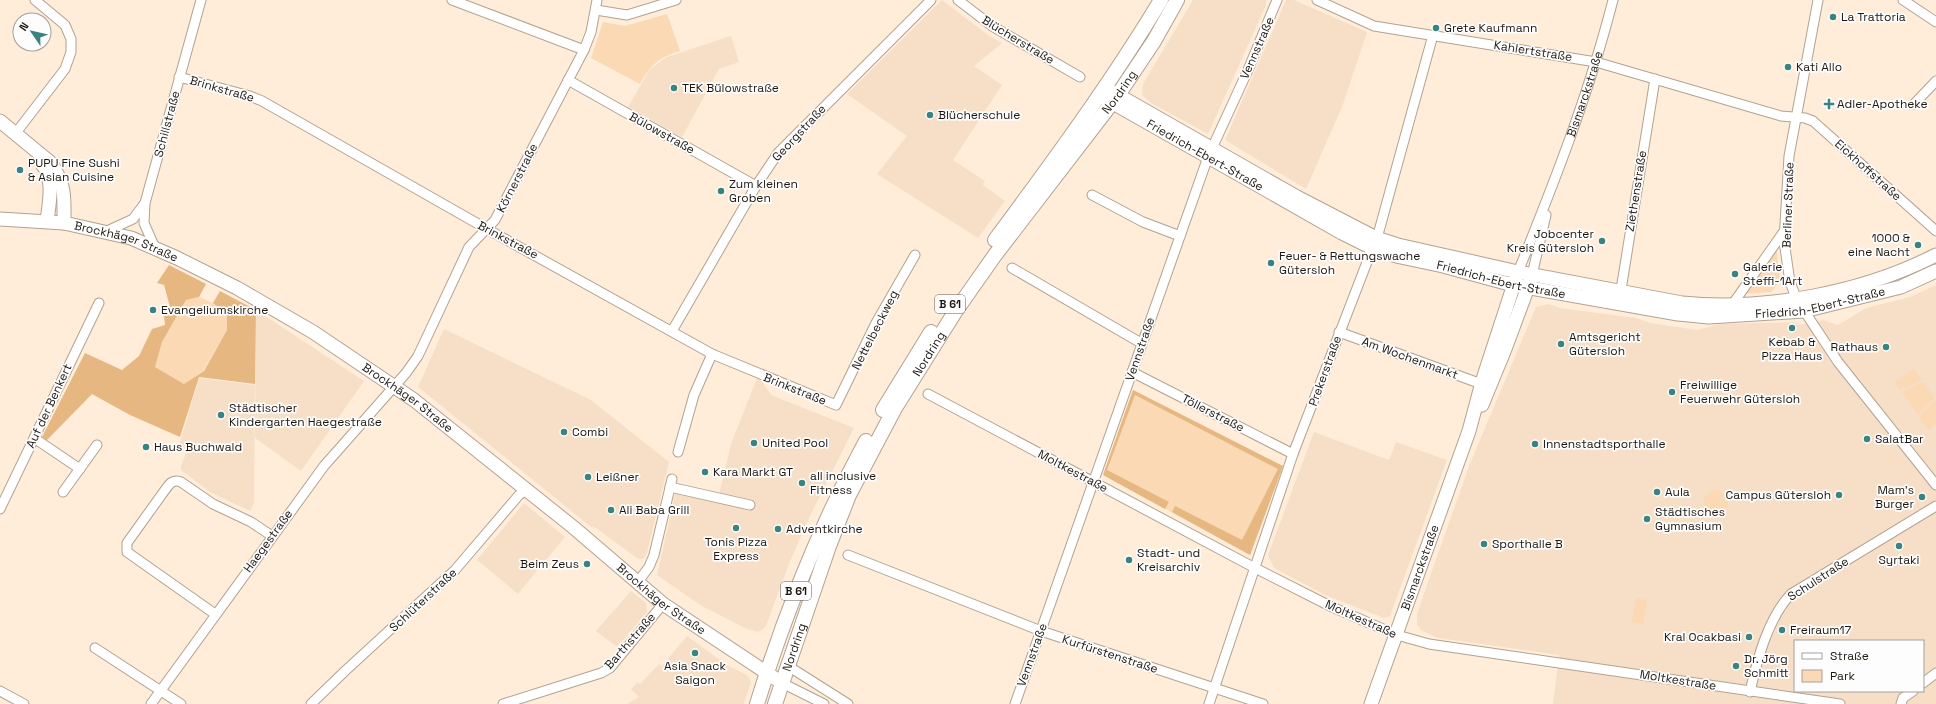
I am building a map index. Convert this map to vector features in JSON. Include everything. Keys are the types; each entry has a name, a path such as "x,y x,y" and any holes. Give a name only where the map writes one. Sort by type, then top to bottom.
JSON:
{"main road":[{"name":"Nordring","path":"757,704 772,656 822,527 851,469 887,403 948,307 1102,91 1161,0"},
{"name":"Nordring","path":"775,704 829,546 850,495 895,408 955,312 991,262 1116,99 1154,41 1177,0"},
{"name":"Friedrich-Ebert-Straße","path":"1102,91 1210,152 1335,229 1374,243 1398,245 1516,278 1619,298 1678,314 1709,317 1801,306 1886,291 1909,284 1936,271"},
{"path":"0,121 26,144 51,163 62,183 64,193 64,223"},
{"path":"26,144 45,167 49,176 50,185 47,221"},
{"name":"Brockhäger Straße","path":"0,219 64,223 107,232 156,248 249,295 320,336 414,400 527,489 663,604 766,674 782,683"},
{"name":"Friedrich-Ebert-Straße","path":"1619,298 1710,305 1801,306 1895,273 1936,255"},
{"name":"Bismarckstraße","path":"1486,385 1516,278"},
{"name":"Bismarckstraße","path":"1372,704 1486,385 1530,281"},
{"path":"772,656 788,666"}],"street":[{"path":"15,134 65,69 71,52 71,39 65,26 35,0"},
{"name":"Schillstraße","path":"156,248 144,223 145,203 201,0"},
{"path":"452,0 584,50"},
{"name":"Körnerstraße","path":"394,386 418,356 469,248 495,220 584,50 591,32 598,0"},
{"path":"596,10 627,15 676,0"},
{"name":"Georgstraße","path":"672,331 756,186 783,148 931,0"},
{"name":"Blücherstraße","path":"958,0 992,26 1080,77"},
{"name":"Vennstraße","path":"1015,704 1095,482 1141,343 1210,152 1276,0"},
{"name":"Kahlertstraße","path":"1317,0 1374,26 1596,62 1781,116 1795,117"},
{"name":"Bismarckstraße","path":"1516,278 1553,188 1596,62 1613,0"},
{"name":"Berliner Straße","path":"1818,0 1795,117 1789,156 1785,230 1789,275 1801,306 1842,366 1936,485"},
{"path":"1904,0 1936,22"},
{"name":"Prekerstraße","path":"1209,704 1293,454 1374,243 1433,36"},
{"name":"Brinkstraße","path":"179,77 250,96 262,101 487,229 712,354 836,405"},
{"name":"Ziethenstraße","path":"1619,298 1654,79"},
{"name":"Bülowstraße","path":"568,80 756,186"},
{"path":"1914,104 1936,81"},
{"name":"Eickhoffstraße","path":"1795,117 1813,121 1936,231"},
{"name":"Bismarckstraße","path":"1530,281 1553,188"},
{"path":"1092,195 1143,222 1180,236"},
{"name":"Schillstraße","path":"107,232 133,219 145,203"},
{"path":"1732,305 1785,230"},
{"name":"Nettelbeckweg","path":"836,405 876,323 915,255"},
{"path":"1012,268 1141,343"},
{"name":"Auf der Benkert","path":"0,509 100,304"},
{"name":"Am Wochenmarkt","path":"1341,329 1486,385"},
{"path":"678,452 694,395 712,354"},
{"name":"Töllerstraße","path":"1132,372 1293,454"},
{"name":"Haegestraße","path":"151,704 324,466 394,386"},
{"name":"Moltkestraße","path":"928,394 1255,568 1332,607 1397,635 1423,643 1840,704"},
{"path":"34,438 80,469"},
{"path":"63,492 97,445"},
{"path":"215,614 128,552 127,543 165,490 171,482 176,480 181,482 213,504 251,522 272,536"},
{"path":"637,583 649,567 654,555 671,483 750,505"},
{"name":"Schlüterstraße","path":"311,704 351,665 455,570 519,496 527,489"},
{"name":"Schulstraße","path":"1750,692 1757,658 1782,602 1791,594 1936,506"},
{"name":"Kurfürstenstraße","path":"848,555 1041,631 1263,704"},
{"name":"Barthstraße","path":"503,704 601,673 610,668 663,604"},
{"path":"95,648 181,704"},
{"path":"788,666 848,704"},
{"path":"1924,682 1936,673"},
{"path":"782,683 824,704"},
{"path":"0,691 24,704"},
{"path":"1901,704 1904,698 1912,692"}],"shaded area":[{"name":"Blücherschule","path":"942,0 988,35 1002,43 974,66 1002,85 953,160 985,181 983,185 1005,201 978,238 877,174 907,136 847,94"},
{"path":"1193,0 1266,0 1266,5 1208,134 1151,103 1142,95 1143,84"},
{"path":"1286,0 1294,0 1367,32 1342,107 1306,189 1225,140"},
{"name":"TEK Bülowstraße","path":"731,36 739,62 719,69 682,137 628,107 650,69 667,57"},
{"path":"169,265 206,284 199,297 186,300 162,342 155,367 184,384 204,371 227,330 227,314 213,303 220,291 256,310 255,384 199,377 180,437 130,415 92,394 47,440 42,437 85,353 122,370 139,356 152,329 165,325 164,316 170,307 164,285 157,283"},
{"path":"1936,285 1936,400 1928,429 1936,424 1936,704 1553,704 1559,655 1438,638 1422,631 1417,625 1417,614 1469,466 1536,307 1549,304 1560,308 1636,318 1650,323 1697,330 1720,324 1794,322 1798,325 1823,320 1838,325 1866,308 1910,297"},
{"path":"256,310 364,381 301,471 255,438"},
{"path":"444,329 591,400 669,462 647,553 643,559 638,559 596,528 590,526 418,387"},
{"name":"Städtischer Kindergarten Haegestraße","path":"199,378 255,385 254,503 250,511 210,492 181,470 181,466 188,449 179,445"},
{"path":"757,378 761,380 771,395 854,428 810,516 789,564 766,626 758,632 747,629 700,605 657,575 677,486 719,495 731,444"},
{"path":"1133,390 1283,466 1250,555 1172,512 1175,506 1242,540 1278,469 1135,395 1107,470 1169,502 1165,509 1103,475"},
{"path":"1314,432 1389,460 1396,442 1447,460 1390,616 1384,618 1325,595 1274,568 1268,555"},
{"path":"524,503 565,537 518,594 477,560"},
{"path":"631,591 646,603 647,612 617,647 596,631"},
{"path":"687,636 727,665 747,675 751,682 744,704 627,704 639,697 631,689 638,682 640,684 659,664 662,666"}],"green space":[{"path":"667,14 680,51 666,56 656,63 640,84 591,58 603,22 625,26"},
{"path":"1776,245 1780,281 1771,292 1741,294"},
{"path":"199,297 213,303 227,314 227,330 203,371 184,384 155,367 162,342 186,300"},
{"path":"1914,369 1922,380 1900,390 1895,382"},
{"path":"1923,382 1935,398 1918,415 1902,392"},
{"path":"1133,390 1283,466 1250,555 1103,475"},
{"path":"1936,400 1936,424 1928,430 1919,417"},
{"path":"1716,490 1724,494 1728,502 1724,510 1716,514 1708,510 1704,502 1708,494"},
{"path":"1636,598 1647,600 1643,624 1632,622"}],"place":[{"name":"La Trattoria","path":"1833,17"},
{"name":"Grete Kaufmann","path":"1436,28"},
{"name":"Kati Allo","path":"1788,67"},
{"name":"TEK Bülowstraße","path":"674,88"},
{"name":"Adler-Apotheke","path":"1829,104"},
{"name":"Blücherschule","path":"930,115"},
{"name":"PUPU Fine Sushi & Asian Cuisine","path":"20,170"},
{"name":"Zum kleinen Groben","path":"721,191"},
{"name":"Jobcenter Kreis Gütersloh","path":"1602,241"},
{"name":"1000 & eine Nacht","path":"1918,245"},
{"name":"Feuer- & Rettungswache Gütersloh","path":"1271,263"},
{"name":"Galerie Steffi-1Art","path":"1735,274"},
{"name":"Evangeliumskirche","path":"153,310"},
{"name":"Kebab & Pizza Haus","path":"1792,328"},
{"name":"Amtsgericht Gütersloh","path":"1561,344"},
{"name":"Rathaus","path":"1886,347"},
{"name":"Freiwillige Feuerwehr Gütersloh","path":"1672,392"},
{"name":"Städtischer Kindergarten Haegestraße","path":"221,415"},
{"name":"Combi","path":"564,432"},
{"name":"SalatBar","path":"1867,439"},
{"name":"United Pool","path":"754,443"},
{"name":"Innenstadtsporthalle","path":"1535,444"},
{"name":"Haus Buchwald","path":"146,447"},
{"name":"Kara Markt GT","path":"705,472"},
{"name":"Leißner","path":"588,477"},
{"name":"all inclusive Fitness","path":"802,483"},
{"name":"Aula","path":"1657,492"},
{"name":"Campus Gütersloh","path":"1839,495"},
{"name":"Mam's Burger","path":"1922,497"},
{"name":"Ali Baba Grill","path":"611,510"},
{"name":"Städtisches Gymnasium","path":"1647,519"},
{"name":"Tonis Pizza Express","path":"736,528"},
{"name":"Adventkirche","path":"778,529"},
{"name":"Sporthalle B","path":"1484,544"},
{"name":"Syrtaki","path":"1899,546"},
{"name":"Stadt- und Kreisarchiv","path":"1129,560"},
{"name":"Beim Zeus","path":"587,564"},
{"name":"Freiraum17","path":"1782,630"},
{"name":"Kral Ocakbasi","path":"1749,637"},
{"name":"Asia Snack Saigon","path":"695,653"},
{"name":"Dr. Jörg Schmitt","path":"1736,666"}]}
